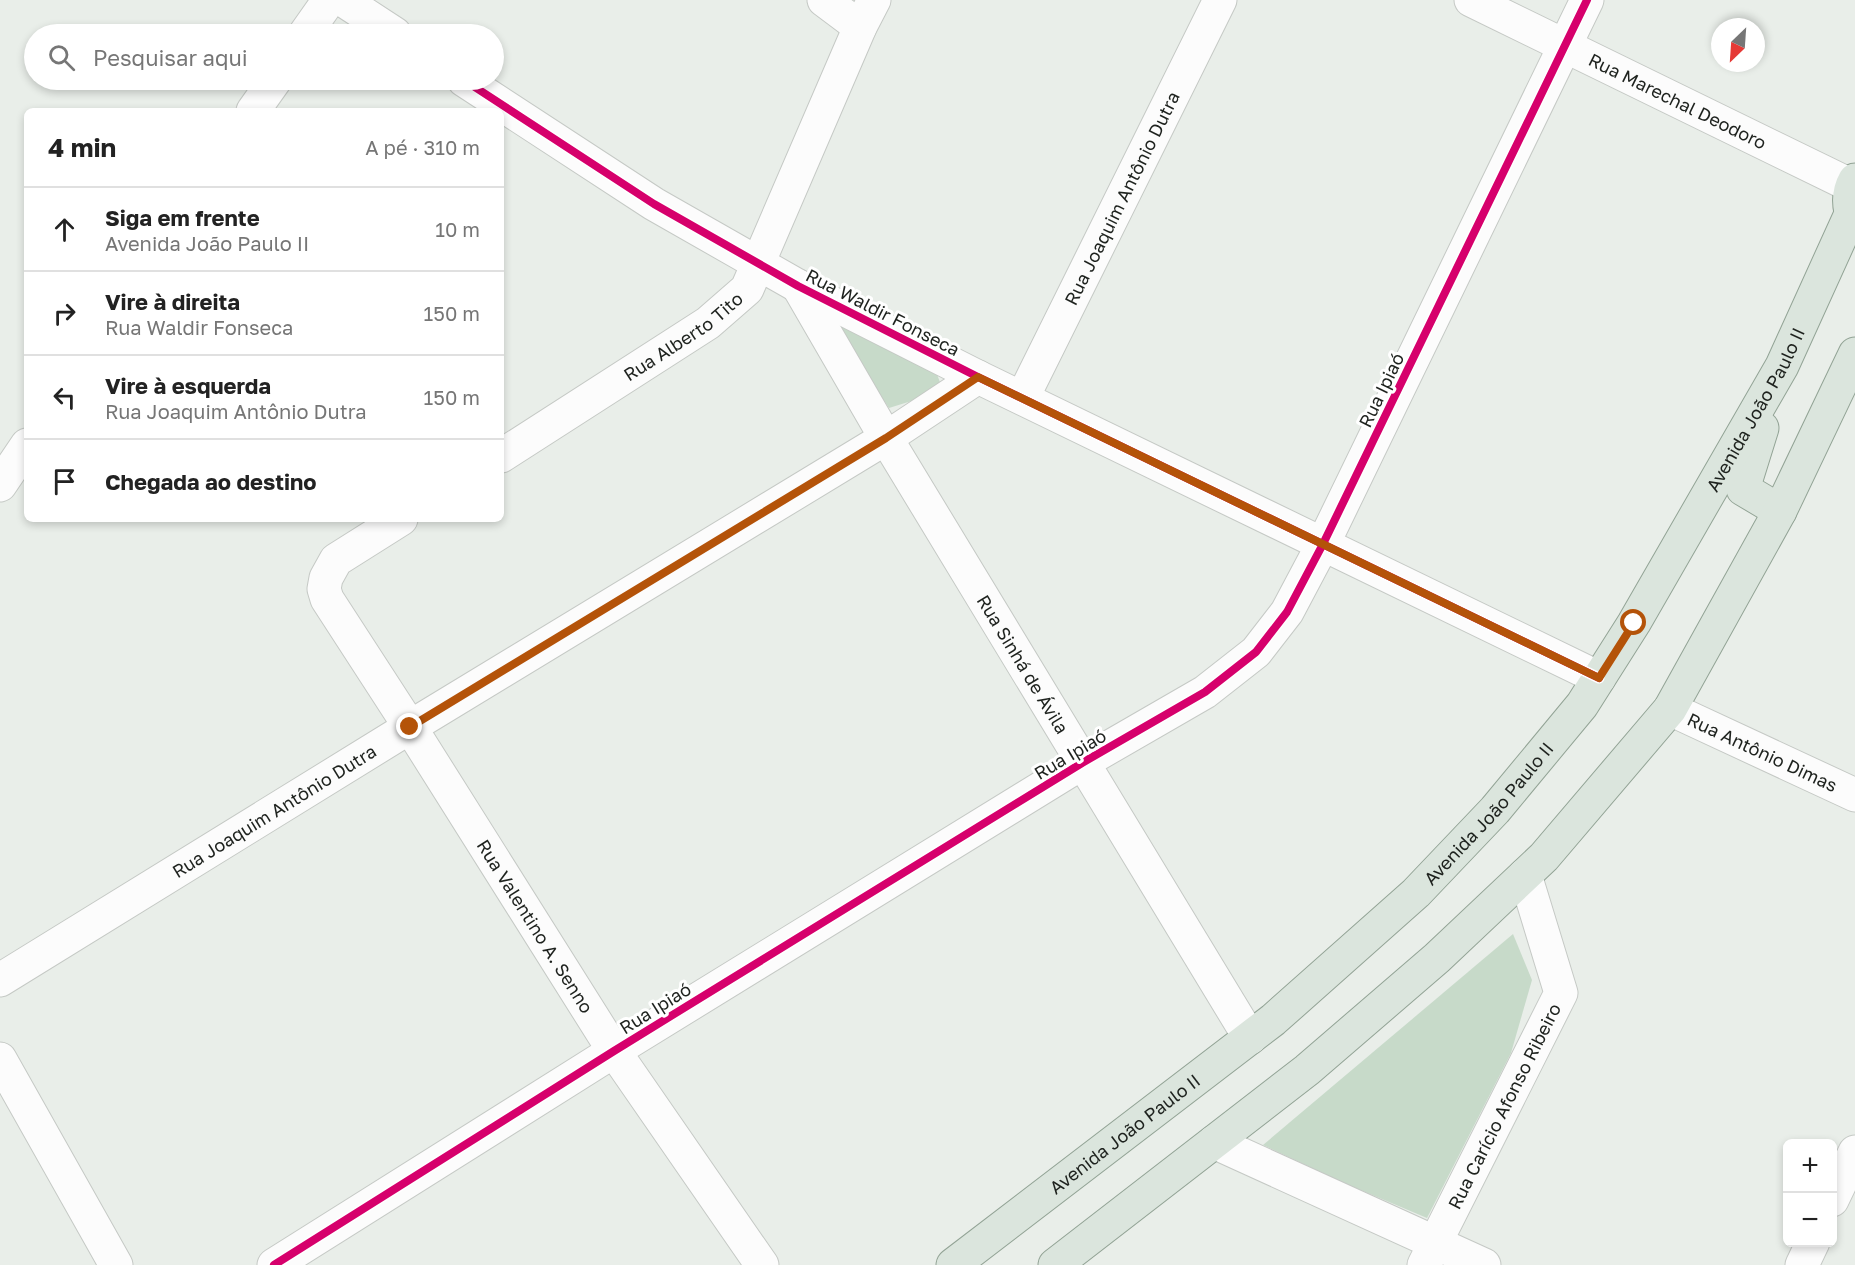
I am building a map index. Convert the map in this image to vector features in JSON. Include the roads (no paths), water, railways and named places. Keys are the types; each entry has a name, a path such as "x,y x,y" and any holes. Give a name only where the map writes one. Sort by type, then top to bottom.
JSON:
{"main road":[{"name":"Avenida João Paulo II","path":"953,1265 1273,1020 1416,893 1495,810 1581,705 1678,548 1782,366 1853,201"},
{"path":"1055,1265 1307,1070 1437,958 1544,857 1670,709 1780,511 1855,354"},
{"path":"1780,511 1743,489 1782,366"}],"street":[{"path":"312,24 329,0"},
{"path":"343,0 380,24"},
{"path":"824,0 867,14"},
{"name":"Rua Joaquim Antônio Dutra","path":"1023,397 1220,0"},
{"name":"Rua Marechal Deodoro","path":"1471,0 1565,45 1853,201"},
{"name":"Rua Ipiaó","path":"274,1265 614,1051 1083,763 1205,692 1256,652 1287,612 1323,544 1587,0"},
{"name":"Rua Alberto Tito","path":"504,454 708,323 747,289 867,14"},
{"path":"256,108 268,90"},
{"name":"Rua Waldir Fonseca","path":"479,90 654,204 758,265 978,377 1599,678"},
{"name":"Rua Sinhá de Ávila","path":"798,286 886,438 1250,1038"},
{"name":"Rua Joaquim Antônio Dutra","path":"0,980 410,727 886,438 978,377"},
{"path":"0,484 24,449"},
{"name":"Rua Valentino A. Senno","path":"396,522 336,560 326,579 324,589 327,599 614,1051 762,1265"},
{"name":"Rua Antônio Dimas","path":"1670,709 1855,795"},
{"name":"Rua Carício Afonso Ribeiro","path":"1430,1253 1561,993 1525,875"},
{"path":"0,1059 116,1265"},
{"path":"1214,1142 1430,1253 1484,1265"},
{"path":"1836,1193 1855,1152"},
{"path":"1802,1265 1811,1247"}]}
